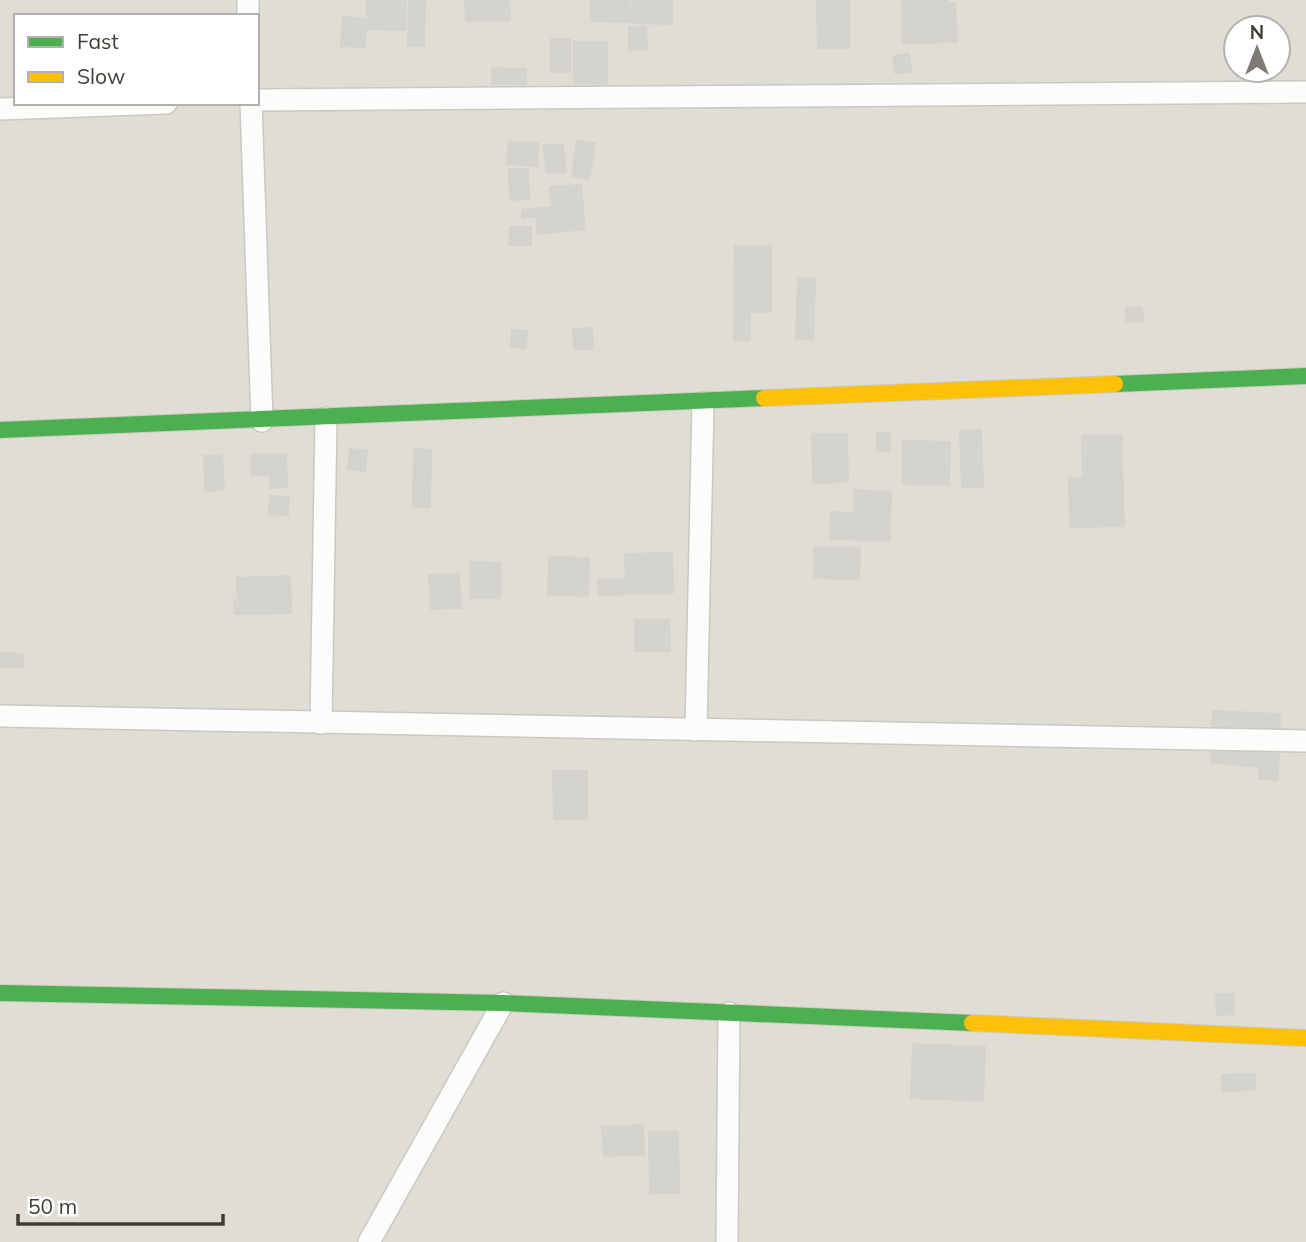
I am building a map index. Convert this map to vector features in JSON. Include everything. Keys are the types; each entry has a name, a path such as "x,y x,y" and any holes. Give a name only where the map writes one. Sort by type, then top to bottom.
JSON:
{"street":[{"path":"259,100 1306,92"},
{"path":"0,109 111,105"},
{"path":"251,105 262,421"},
{"path":"0,430 1306,376"},
{"path":"696,730 703,403"},
{"path":"321,723 326,418"},
{"path":"0,716 1306,741"},
{"path":"0,993 503,1003 1306,1038"},
{"path":"369,1242 503,1003"},
{"path":"727,1242 729,1013"}],"shaded area":[{"path":"0,0 1306,0 1306,1242 0,1242"}],"building":[{"path":"367,0 406,0 405,30 367,29"},
{"path":"409,0 425,0 424,46 408,46"},
{"path":"465,0 509,0 510,20 466,21"},
{"path":"591,0 629,0 629,22 591,21"},
{"path":"632,0 672,0 672,24 631,23"},
{"path":"817,0 849,0 849,48 818,48"},
{"path":"902,0 948,0 948,3 955,3 957,42 903,43"},
{"path":"343,17 366,19 365,47 341,46"},
{"path":"629,27 646,27 647,49 629,50"},
{"path":"551,39 570,39 570,72 551,72"},
{"path":"574,42 607,42 607,84 574,83"},
{"path":"909,54 911,72 895,73 893,56"},
{"path":"492,68 526,69 526,84 492,84"},
{"path":"577,141 595,143 589,179 572,176"},
{"path":"509,142 538,143 537,166 507,164"},
{"path":"563,144 566,172 547,173 543,146"},
{"path":"509,169 528,169 529,199 510,200"},
{"path":"581,185 585,229 538,234 536,216 522,218 522,210 552,207 550,187"},
{"path":"510,227 531,227 531,245 509,245"},
{"path":"735,246 771,246 771,312 750,312 750,340 734,340"},
{"path":"798,278 815,278 813,340 796,339"},
{"path":"1126,308 1142,308 1143,322 1126,322"},
{"path":"592,328 593,349 574,349 573,329"},
{"path":"512,330 527,331 526,348 511,347"},
{"path":"981,430 983,487 962,487 960,431"},
{"path":"890,433 890,451 877,451 877,434"},
{"path":"812,434 847,434 848,482 813,483"},
{"path":"1121,435 1124,526 1070,527 1069,478 1083,478 1082,436"},
{"path":"903,441 950,442 949,485 903,484"},
{"path":"350,449 367,451 365,471 348,469"},
{"path":"414,449 431,450 430,507 413,507"},
{"path":"286,454 287,487 270,488 270,475 252,475 251,455"},
{"path":"222,455 224,490 205,491 204,456"},
{"path":"855,490 891,492 889,541 853,540"},
{"path":"270,496 289,497 288,515 269,514"},
{"path":"831,512 853,513 852,539 830,539"},
{"path":"815,547 860,548 859,579 814,578"},
{"path":"672,553 673,593 599,595 598,580 626,579 625,554"},
{"path":"549,557 589,558 588,596 548,595"},
{"path":"471,562 501,563 500,598 470,598"},
{"path":"459,574 461,608 431,609 429,575"},
{"path":"290,576 291,613 235,614 234,600 238,600 237,578"},
{"path":"635,620 669,620 670,651 635,651"},
{"path":"0,653 23,654 23,667 0,667"},
{"path":"1213,711 1280,714 1278,780 1259,779 1259,767 1211,762"},
{"path":"553,771 587,771 587,819 554,819"},
{"path":"1216,994 1234,994 1234,1014 1217,1015"},
{"path":"913,1044 985,1047 983,1101 911,1098"},
{"path":"1255,1074 1255,1090 1222,1091 1222,1075"},
{"path":"643,1125 644,1155 604,1156 602,1127"},
{"path":"649,1132 678,1132 679,1193 650,1193"}],"traffic: fast":[{"path":"1115,384 1306,376"},
{"path":"0,430 764,398"},
{"path":"0,993 503,1003 972,1023"}],"traffic: slow":[{"path":"764,398 1115,384"},
{"path":"972,1023 1306,1038"}]}
